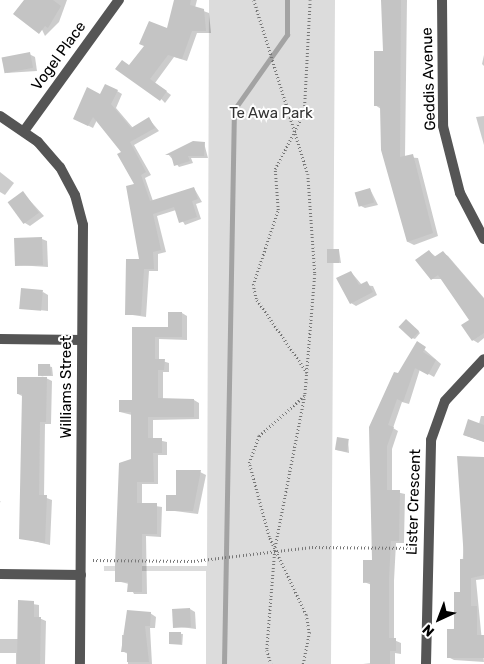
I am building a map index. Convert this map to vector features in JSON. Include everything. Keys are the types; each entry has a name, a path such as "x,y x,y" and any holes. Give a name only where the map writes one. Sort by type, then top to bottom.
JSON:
{"street":[{"name":"Vogel Place","path":"24,131 119,0"},
{"name":"Geddis Avenue","path":"442,0 443,126 460,193 484,239"},
{"name":"Williams Street","path":"0,116 24,131 60,167 78,207 84,246 80,664"},
{"path":"0,339 82,340"},
{"name":"Lister Crescent","path":"426,664 428,459 436,421 459,382 484,359"},
{"path":"0,574 82,575"}],"path":[{"path":"254,0 295,128 312,207 315,274 305,395 275,550 267,650 271,664"},
{"path":"307,374 256,299 253,285 278,210 275,169 304,113 310,0"},
{"path":"303,664 309,633 306,615 275,550 251,478 251,448 305,395"},
{"path":"82,559 213,559 275,550 427,548"}],"green space":[{"name":"Te Awa Park","path":"209,0 335,0 331,664 206,664 206,571 104,571 104,566 207,566"}],"building":[{"path":"24,0 53,0 61,6 48,28 45,26 39,34 13,14"},
{"path":"174,0 191,0 190,5 204,9 206,31 192,31 182,59 168,55 150,79 167,91 160,101 115,69 122,60 129,65 144,46 139,44 149,21 167,28"},
{"path":"381,0 401,0 400,157 413,154 433,233 407,242 381,150 380,106 374,106 374,51 383,51"},
{"path":"30,52 33,68 5,73 2,58"},
{"path":"105,84 118,90 111,104 131,128 149,117 155,128 130,142 146,172 141,175 150,201 194,187 198,199 192,201 197,217 179,223 174,207 153,214 161,250 153,252 154,269 144,269 141,315 125,315 126,259 139,259 126,186 134,184 117,154 121,152 93,117 88,126 73,119 87,87 100,94"},
{"path":"193,141 205,142 204,156 188,156 190,161 174,166 171,155 165,155"},
{"path":"370,188 374,202 359,207 355,192"},
{"path":"23,191 39,213 23,224 8,202"},
{"path":"42,237 43,265 15,266 14,238"},
{"path":"327,249 339,249 339,263 327,263"},
{"path":"429,250 434,257 443,251 484,299 484,333 472,341 461,325 469,320 438,275 431,280 415,260"},
{"path":"351,271 359,285 367,281 373,292 350,304 336,278"},
{"path":"21,288 43,290 41,311 19,309"},
{"path":"168,312 182,312 182,337 155,337 155,359 165,359 164,370 158,370 158,398 194,399 194,417 148,417 148,438 162,438 162,453 153,453 154,482 137,482 137,503 157,503 157,534 142,534 142,592 127,592 128,582 115,582 119,463 131,459 131,412 119,412 119,400 132,400 132,327 168,327"},
{"path":"406,319 419,331 412,339 398,327"},
{"path":"417,341 426,347 423,352 436,360 428,375 415,368 403,402 397,399 388,425 394,427 387,446 387,490 400,490 399,541 391,541 389,578 389,638 396,638 396,651 390,651 390,664 370,664 370,582 363,583 363,560 372,560 369,427 394,372 398,373"},
{"path":"38,364 50,364 51,375 38,376"},
{"path":"17,377 47,377 46,422 40,422 39,495 47,495 45,543 19,539 22,394 17,394"},
{"path":"468,419 484,425 484,442 463,435"},
{"path":"337,437 349,439 347,452 335,450"},
{"path":"457,456 484,457 484,575 471,578 471,606 477,606 477,635 484,635 484,658 447,658 447,629 454,629 454,592 460,592 460,559 464,559"},
{"path":"176,470 201,470 193,511 166,511 166,495 176,495"},
{"path":"18,600 34,601 34,617 41,617 40,664 17,664"},
{"path":"190,608 191,627 173,628 172,609"},
{"path":"127,610 151,612 150,626 145,626 149,662 127,662 127,652 121,652"},
{"path":"169,632 181,632 181,644 169,644"}],"waterway":[{"path":"224,664 234,110 287,35 287,0"}]}
